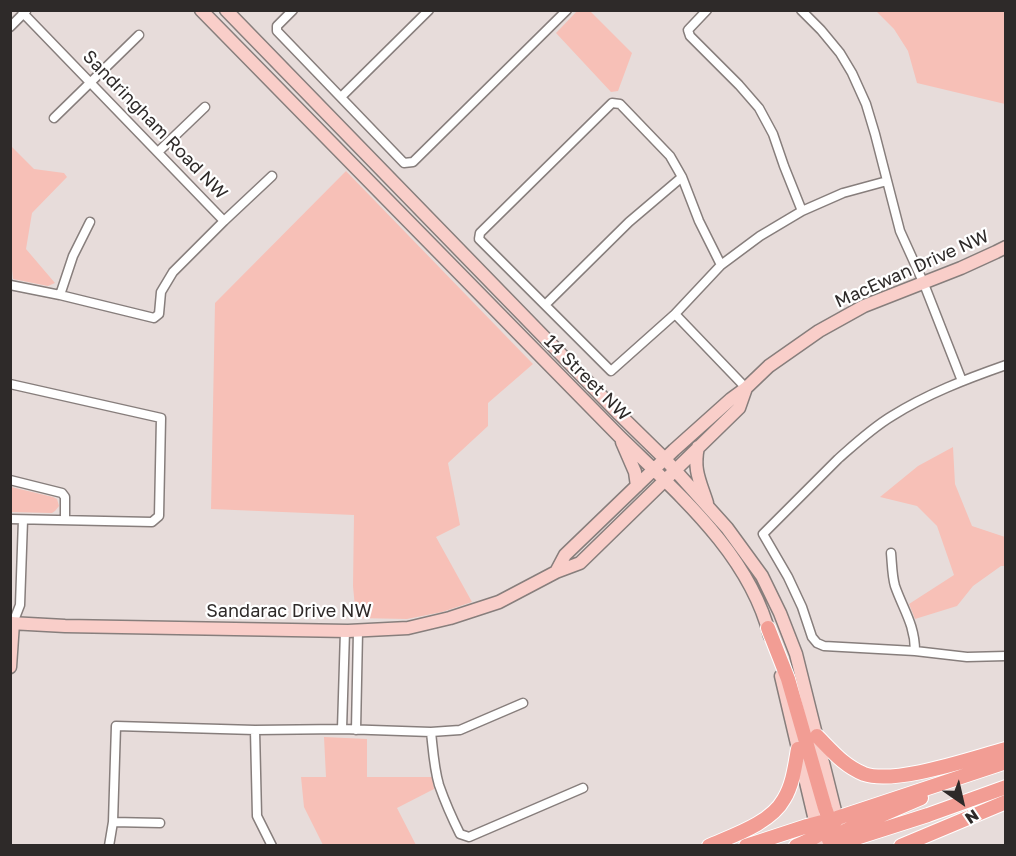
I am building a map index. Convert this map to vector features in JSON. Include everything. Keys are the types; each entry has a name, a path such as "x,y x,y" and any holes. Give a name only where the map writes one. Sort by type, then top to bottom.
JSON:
{"main road":[{"name":"14 Street NW","path":"201,10 717,535 755,594 768,628 798,749 830,836"},
{"name":"14 Street NW","path":"226,10 665,459 727,528 762,576 796,654 817,736 830,836"},
{"name":"MacEwan Drive NW","path":"665,459 769,366 819,331 864,306 979,261 1005,246"},
{"name":"MacEwan Drive NW","path":"675,470 739,408 746,388"},
{"path":"619,436 635,472 637,486"},
{"path":"699,446 696,470 709,508"},
{"name":"Sandarac Drive NW","path":"556,572 565,555 665,459"},
{"name":"Sandarac Drive NW","path":"11,621 77,626 351,631 408,628 450,618 499,602 556,572 580,563 675,470"},
{"path":"10,667 11,621"},
{"path":"768,628 788,679 830,836"},
{"path":"817,736 841,761 865,774 876,776 907,775 1005,749"},
{"path":"709,846 747,830 776,810 783,801 791,782 798,749"},
{"path":"746,846 830,836 968,775 1005,762"},
{"path":"796,846 810,840 963,803 1005,787"},
{"path":"901,846 1005,802"}],"street":[{"path":"293,10 277,26 277,32 404,163 413,162 567,10"},
{"path":"341,97 429,10"},
{"path":"707,10 688,30 690,36 759,108 773,134 802,211"},
{"path":"801,10 840,53 866,104 900,231 924,284 962,381"},
{"path":"10,27 22,11"},
{"name":"Sandringham Road NW","path":"10,285 154,318 159,314 161,292 173,272 224,221 22,11"},
{"path":"54,118 139,35"},
{"path":"721,265 699,221 682,177 670,156 620,104 612,103 480,233 479,239 611,371 675,314 721,265 760,236 802,211 843,193 887,181"},
{"path":"158,152 205,107"},
{"path":"224,221 272,176"},
{"path":"545,305 629,222 682,177"},
{"path":"60,295 73,256 90,222"},
{"path":"675,314 746,388"},
{"path":"1005,365 962,381 891,416 866,434 762,534 788,577 802,607 812,637 817,643 824,646 915,651 967,657 1005,656"},
{"path":"10,384 160,418 159,516 152,522 10,519"},
{"path":"10,480 62,493 65,497 65,520"},
{"path":"11,621 20,605 23,520"},
{"path":"891,552 895,585 908,616 915,641 915,651"},
{"path":"342,729 351,631"},
{"path":"351,631 356,729"},
{"path":"109,846 113,822 116,726 431,732 460,730 523,703"},
{"path":"255,730 257,816 272,846"},
{"path":"431,732 439,783 448,810 460,834 469,837 583,788"},
{"path":"113,822 160,823"}],"shaded area":[{"path":"578,10 590,11 632,53 618,91 611,92 556,33"},
{"path":"876,11 1005,11 1005,104 917,83 908,51 894,29"},
{"path":"11,146 34,169 64,173 67,177 32,213 26,249 55,283 48,286 13,279 10,249"},
{"path":"346,171 533,364 488,403 488,426 448,463 460,525 436,537 472,602 442,612 407,619 356,618 353,586 354,515 211,509 215,303"},
{"path":"953,447 955,484 972,526 1005,537 1005,566 1001,566 973,586 957,606 915,619 909,604 954,575 937,526 917,506 880,497 918,466"},
{"path":"11,487 53,497 57,499 59,506 52,513 11,512"},
{"path":"324,737 367,739 367,777 432,777 434,789 397,808 416,845 323,845 304,807 301,777 326,777"}]}
